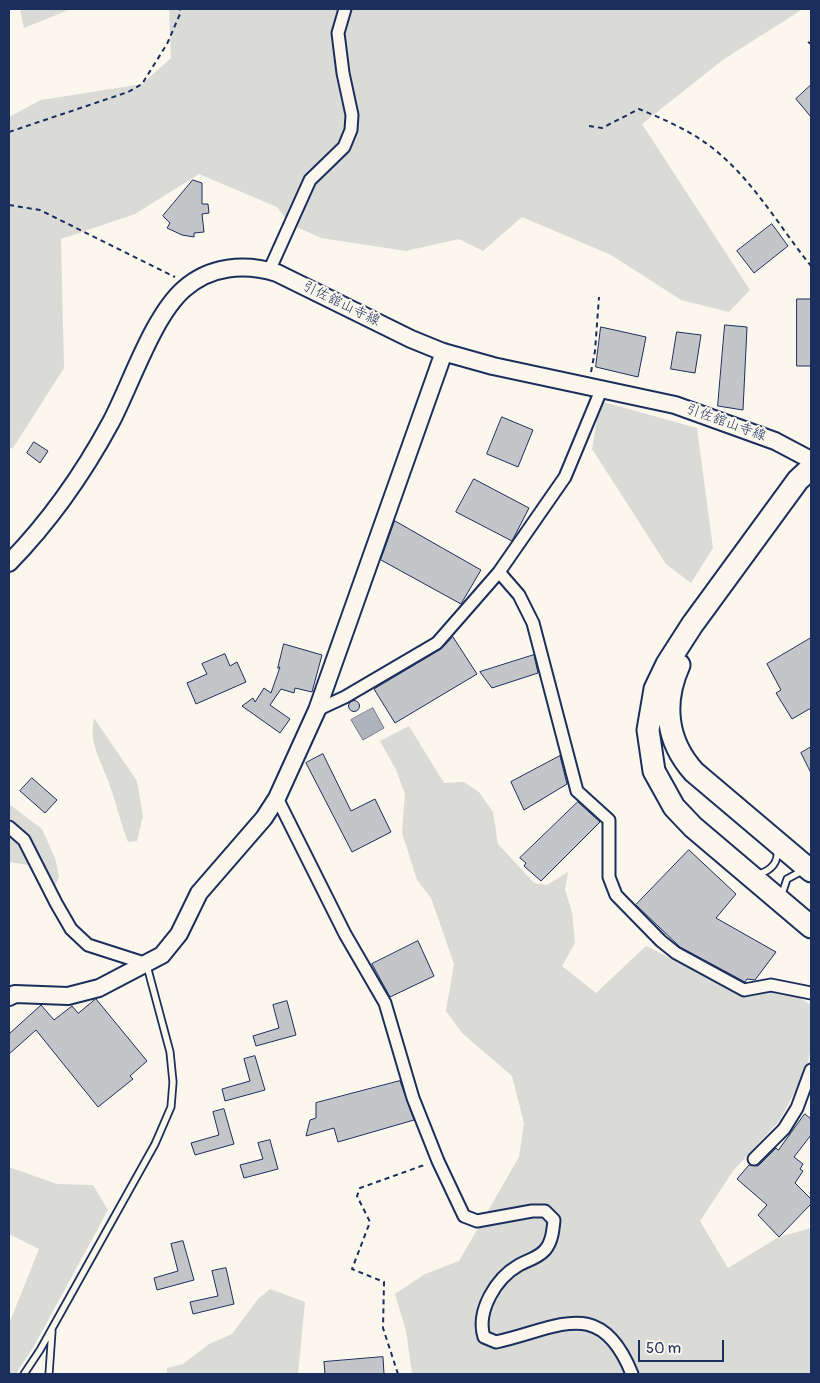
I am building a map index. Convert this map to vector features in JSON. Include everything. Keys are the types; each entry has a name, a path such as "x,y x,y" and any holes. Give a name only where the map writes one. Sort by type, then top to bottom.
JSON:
{"highway":[{"path":"811,468 798,480 683,638 660,677 650,710 648,730 651,758 666,796 683,818 811,927"},
{"path":"811,474 806,486 684,656 673,679 668,702 671,735 686,764 811,872"}],"main road":[{"name":"引佐舘山寺線","path":"9,563 53,514 76,482 112,421 161,317 171,302 186,288 205,276 228,268 253,267 269,270 444,352 493,366 657,400 710,416 788,446 811,460"},
{"path":"9,997 15,994 68,996 99,988 162,955 173,945 199,893 264,818 277,798 317,710 444,352"}],"street":[{"path":"269,270 310,180 344,147 351,130 352,115 343,73 338,33 345,9"},
{"path":"317,710 345,697 437,643 499,572 565,477 595,387"},
{"path":"499,572 520,595 533,623 577,792 609,820 609,878 616,895 676,953 744,990 771,985 811,993"},
{"path":"277,798 345,934 385,1003 413,1098 438,1160 464,1216 477,1221 532,1211 545,1211 554,1220 552,1238 546,1249 534,1259 519,1265 499,1280 485,1306 482,1329 484,1337 496,1342 572,1322 593,1324 607,1334 632,1374"},
{"path":"9,826 24,840 56,904 71,928 88,945 147,964"},
{"path":"754,1159 784,1129 797,1108 811,1070"}],"lane":[{"path":"743,869 758,874 773,867 778,851 770,837"},
{"path":"790,909 784,900 784,884 796,873 811,872"},
{"path":"24,1374 52,1328 155,1144 171,1107 173,1082 170,1052 147,964"},
{"path":"49,1374 52,1328"}],"path":[{"path":"9,132 128,92 142,84 166,44 180,14 180,9"},
{"path":"589,126 598,129 607,127 639,109 659,116 706,144 734,167 811,266"},
{"path":"9,206 40,210 139,261 171,274 186,288"},
{"path":"595,387 595,351 599,297"},
{"path":"398,1374 383,1328 384,1282 352,1269 370,1222 357,1196 360,1188 438,1160"}],"shaded area":[{"path":"20,9 71,9 24,28"},
{"path":"169,9 803,9 724,59 642,124 750,290 729,312 681,300 611,255 522,217 483,251 459,239 406,251 321,238 290,224 277,207 199,174 135,214 61,239 64,368 13,448 9,449 9,117 41,100 142,84 171,58"},
{"path":"600,401 697,428 713,548 691,583 666,564 592,449"},
{"path":"373,708 384,728 363,740 351,720"},
{"path":"94,718 137,781 143,816 137,841 128,842 108,780 97,754 93,737"},
{"path":"409,726 444,783 464,782 479,792 493,812 498,844 534,883 547,885 568,872 565,890 572,912 575,943 562,966 596,993 646,946 747,996 787,990 811,1005 811,1048 806,1070 780,1120 733,1171 700,1221 728,1268 779,1237 811,1228 811,1374 412,1374 406,1331 395,1294 425,1274 459,1261 519,1157 524,1123 512,1076 462,1033 446,1011 454,964 431,898 417,880 402,833 405,794 396,770 380,741"},
{"path":"9,804 42,829 55,858 59,876 55,887 29,865 9,862"},
{"path":"9,1167 57,1184 93,1185 108,1210 34,1346 16,1374 9,1374 9,1324 39,1249 9,1234"},
{"path":"270,1289 305,1302 298,1374 167,1374 167,1368 183,1364 209,1344 232,1334 258,1299"}],"building":[{"path":"811,85 811,117 796,99"},
{"path":"193,180 202,183 202,204 208,204 209,213 202,214 204,232 194,233 194,237 182,235 167,228 170,223 163,216"},
{"path":"772,224 788,246 754,273 737,251"},
{"path":"797,299 811,299 811,366 797,366"},
{"path":"725,325 747,327 743,410 718,406"},
{"path":"601,327 646,337 638,377 596,367"},
{"path":"677,332 701,335 695,373 671,369"},
{"path":"502,417 533,430 518,467 487,454"},
{"path":"34,442 48,451 40,463 27,453"},
{"path":"474,479 529,508 512,541 456,512"},
{"path":"395,521 481,570 461,604 381,560"},
{"path":"453,637 477,674 395,723 374,689 441,649"},
{"path":"811,638 811,708 792,719 776,693 781,690 767,664"},
{"path":"284,644 322,655 312,692 295,688 294,693 281,689 270,705 290,719 280,733 242,706 253,698 255,702 264,688 271,693 280,667 278,668"},
{"path":"225,654 230,666 237,662 246,682 196,704 187,683 207,674 202,664"},
{"path":"534,655 538,673 492,688 480,672"},
{"path":"354,700 360,706 354,712 348,706"},
{"path":"811,747 811,773 801,753"},
{"path":"323,754 351,811 375,799 391,832 352,852 306,763"},
{"path":"560,756 567,784 524,810 511,782"},
{"path":"32,778 57,800 45,813 20,791"},
{"path":"578,802 600,822 541,881 524,866 526,863 520,858"},
{"path":"689,850 736,894 716,918 776,952 755,980 747,979 745,982 680,947 636,905"},
{"path":"418,941 434,976 390,997 372,964"},
{"path":"96,999 147,1061 130,1076 133,1079 98,1107 36,1030 9,1054 9,1034 41,1005 54,1020 72,1006 78,1013"},
{"path":"287,1001 296,1035 256,1046 253,1036 279,1028 273,1005"},
{"path":"255,1056 265,1090 225,1101 222,1089 250,1081 244,1059"},
{"path":"400,1081 414,1120 338,1142 334,1128 306,1136 310,1120 316,1118 316,1103"},
{"path":"224,1109 234,1144 195,1155 191,1143 219,1135 213,1112"},
{"path":"805,1114 811,1119 811,1135 794,1157 803,1164 800,1169 803,1171 795,1183 811,1199 811,1204 779,1237 758,1215 767,1205 737,1179 749,1165 758,1166 776,1148 778,1150"},
{"path":"270,1140 278,1169 244,1178 240,1165 263,1159 258,1143"},
{"path":"183,1241 194,1280 157,1290 154,1278 178,1271 171,1244"},
{"path":"226,1268 234,1304 193,1314 190,1302 218,1296 212,1271"},
{"path":"383,1357 384,1374 325,1374 324,1362"}]}
